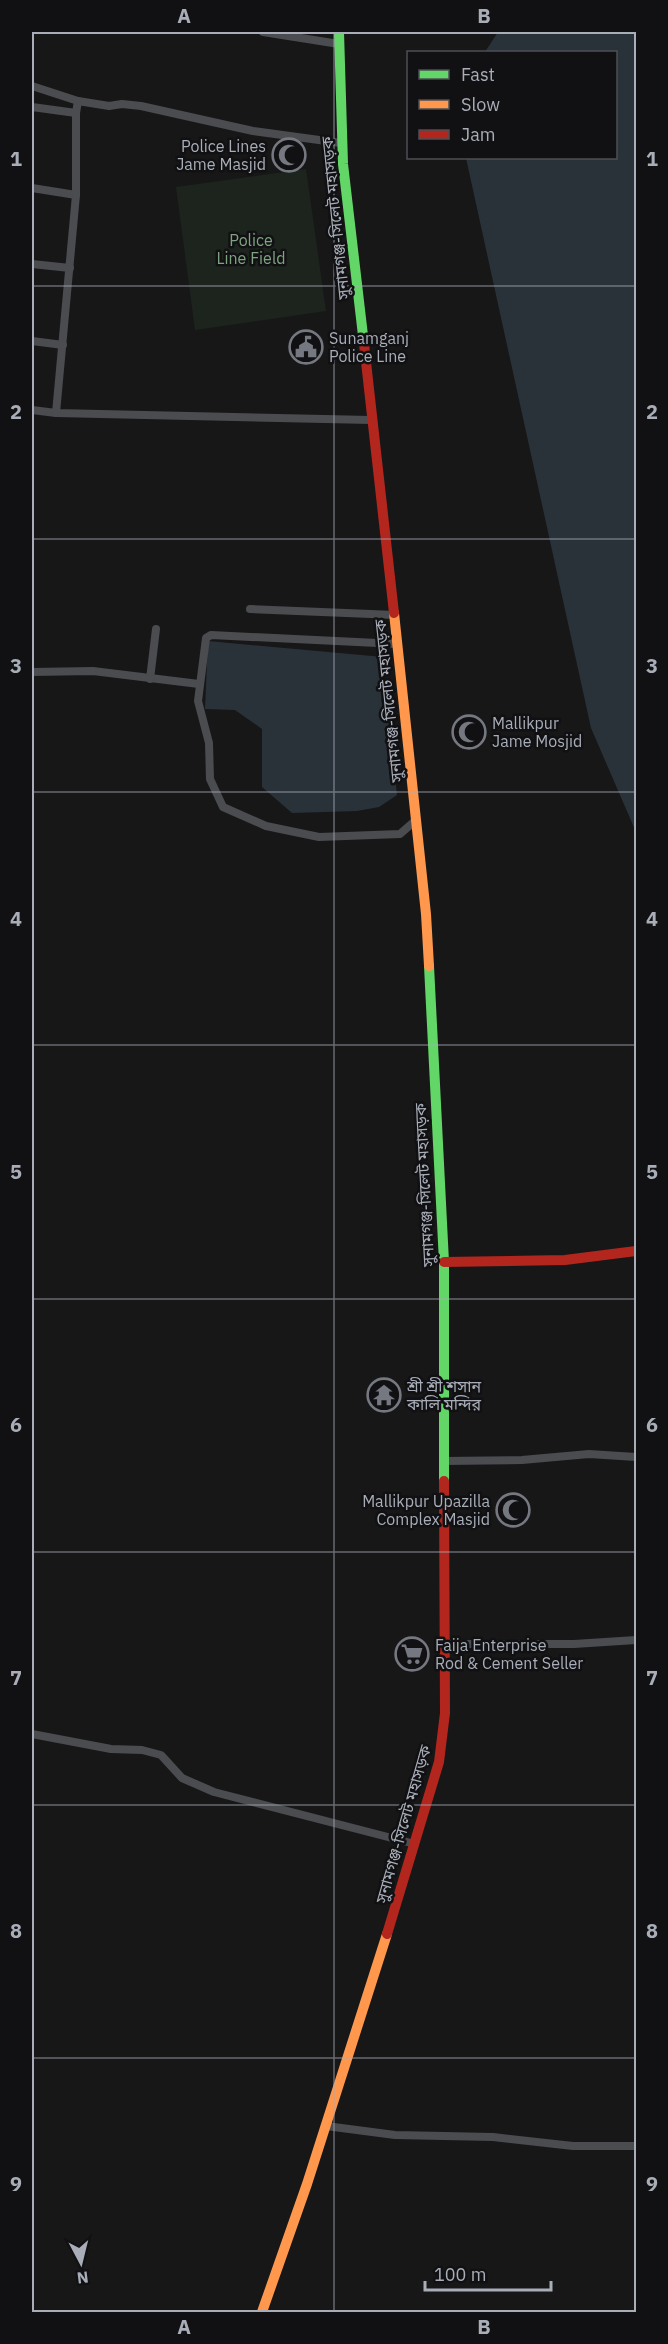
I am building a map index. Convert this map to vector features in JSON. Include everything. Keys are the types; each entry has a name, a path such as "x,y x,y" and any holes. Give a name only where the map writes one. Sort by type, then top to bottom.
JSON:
{"main road":[{"name":"সুনামগঞ্জ-সিলেট মহাসড়ক","path":"262,2313 326,2126 415,1844 439,1762 445,1713 444,1262 426,914 395,615 341,143 339,32"},
{"path":"444,1262 559,1262 608,1257 636,1251"}],"street":[{"path":"263,32 339,44"},
{"path":"32,86 78,101 109,106 122,104 141,106 253,131 341,143"},
{"path":"56,413 76,195 78,101"},
{"path":"32,107 76,113"},
{"path":"32,188 76,195"},
{"path":"32,264 70,268"},
{"path":"32,341 63,345"},
{"path":"32,410 56,413 371,420"},
{"path":"250,609 395,615"},
{"path":"150,679 156,629"},
{"path":"398,644 211,635 206,638 198,701 209,743 210,779 223,807 266,826 318,837 400,834 416,820"},
{"path":"32,672 93,671 199,684"},
{"path":"444,1461 522,1460 589,1454 636,1457"},
{"path":"446,1644 574,1644 636,1640"},
{"path":"32,1734 111,1749 142,1750 162,1755 182,1778 214,1792 415,1844"},
{"path":"326,2126 395,2135 493,2138 573,2146 636,2146"}],"green space":[{"name":"Police Line Field","path":"306,169 326,311 195,330 176,187"}],"shaded area":[{"path":"498,32 636,32 636,832 591,728 466,159 617,159 617,51 486,51"},
{"path":"208,641 383,657 397,795 379,807 357,811 292,813 262,787 262,729 235,710 205,709"}],"traffic: fast":[{"path":"339,32 343,164 364,344"},
{"path":"429,966 444,1262 444,1481"}],"traffic: slow":[{"path":"394,613 426,914 429,966"},
{"path":"262,2312 307,2184 387,1934"}],"traffic: jam":[{"path":"364,344 394,613"},
{"path":"444,1262 565,1260 636,1251"},
{"path":"387,1934 439,1762 445,1713 444,1481"}],"place":[{"name":"Police Lines Jame Masjid","path":"289,155"},
{"name":"Sunamganj Police Line","path":"306,347"},
{"name":"Mallikpur Jame Mosjid","path":"469,732"},
{"name":"শ্রী শ্রী শসান কালি মন্দির","path":"384,1395"},
{"name":"Mallikpur Upazilla Complex Masjid","path":"513,1510"},
{"name":"Faija Enterprise Rod & Cement Seller","path":"412,1654"}]}
